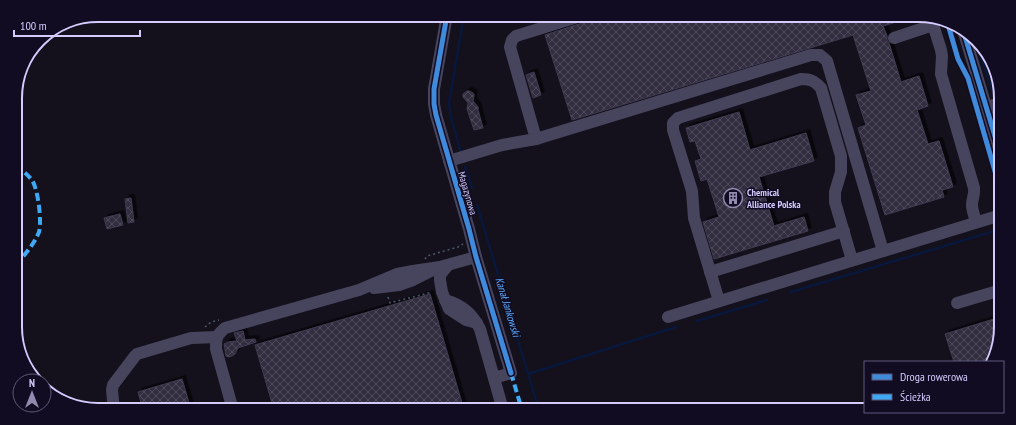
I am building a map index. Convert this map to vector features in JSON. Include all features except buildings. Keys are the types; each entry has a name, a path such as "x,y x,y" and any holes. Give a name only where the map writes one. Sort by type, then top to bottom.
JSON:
{"street":[{"name":"Magazynowa","path":"446,22 434,89 434,104 476,258 511,373 494,378"},
{"path":"536,139 510,47 512,40 516,36 561,22"},
{"path":"894,38 928,23"},
{"path":"933,24 942,56 941,74 974,188 972,209 976,222"},
{"path":"966,40 994,132"},
{"path":"449,160 502,145 536,139 811,55 820,55 827,61 883,251"},
{"path":"719,301 694,218 692,191 673,123 678,118 801,79 809,79 816,82 821,88 841,156 841,172 835,192 835,202 852,260"},
{"path":"987,107 994,105"},
{"path":"668,317 994,217"},
{"path":"710,272 844,231"},
{"path":"231,403 216,349 218,334 225,328 359,290 399,285 444,266 476,258"},
{"path":"444,266 440,275 440,280 442,292 449,309 466,320 477,323 501,403"},
{"path":"957,303 994,292"},
{"path":"113,403 113,385 137,354 191,338 217,337"}],"path":[{"path":"386,291 390,303 434,291"}],"waterway":[{"name":"Kanał Jankowski","path":"460,150 451,117 449,103 463,22"},
{"path":"981,56 992,91 993,91"},
{"name":"Kanał Jankowski","path":"465,167 472,188"},
{"name":"Kanał Jankowski","path":"477,205 537,403"},
{"path":"791,292 994,231"},
{"path":"697,321 767,300"},
{"path":"528,374 676,327"}],"marked path":[{"path":"22,171 32,180 34,184 40,213 39,232 29,250 22,258"},
{"path":"511,373 520,403"}],"cycle path":[{"path":"446,22 434,89 436,115 476,257 511,373"},
{"path":"949,29 958,59 968,78 994,168"},
{"path":"966,39 994,133"}],"place":[{"name":"Chemical Alliance Polska","path":"733,198"}]}
